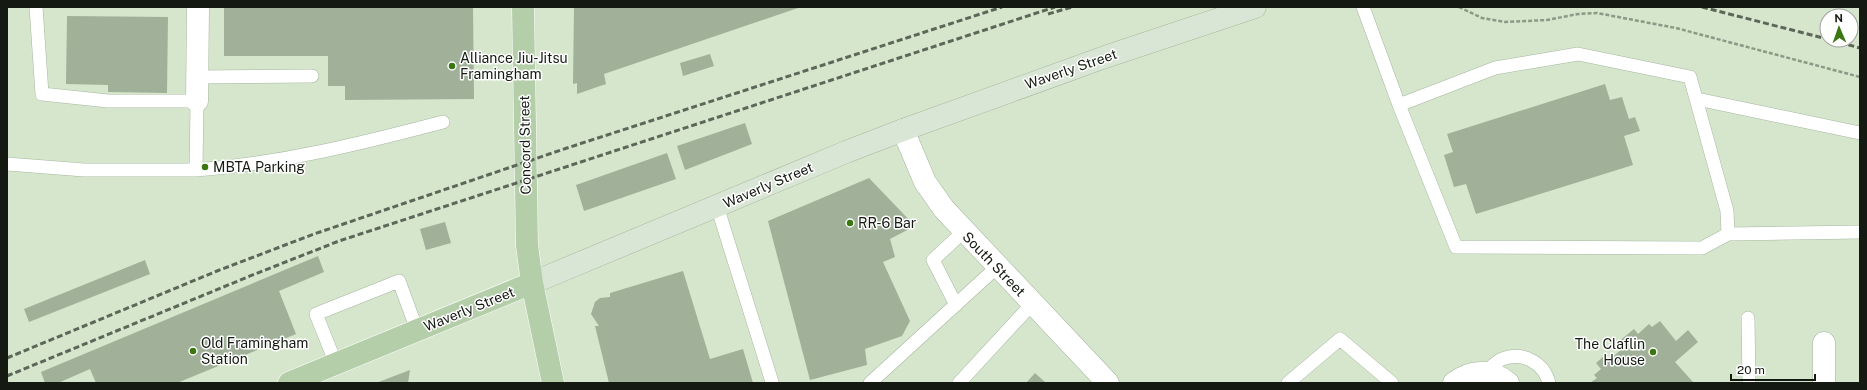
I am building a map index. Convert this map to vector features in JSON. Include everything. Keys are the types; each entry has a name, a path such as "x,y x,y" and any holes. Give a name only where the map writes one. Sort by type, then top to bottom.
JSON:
{"main road":[{"name":"Concord Street","path":"523,7 526,223 532,283 553,383"},
{"name":"Waverly Street","path":"289,383 846,152 1105,57 1255,7"}],"street":[{"path":"197,101 198,7"},
{"name":"South Street","path":"903,130 925,182 944,209 963,232 1108,383"},
{"path":"1824,343 1824,383"},
{"path":"1454,383 1468,375 1485,372 1498,376 1508,383"}],"lane":[{"path":"36,7 42,94 108,101 197,101 196,170"},
{"path":"1363,7 1399,105 1456,247 1702,248 1728,234 1860,232"},
{"path":"1399,105 1495,68 1578,54 1690,77 1727,211 1728,234"},
{"path":"197,77 312,76"},
{"path":"1697,99 1860,132"},
{"path":"7,164 84,170 220,169 282,160 334,150 443,122"},
{"path":"717,206 772,382"},
{"path":"956,305 933,260 963,232"},
{"path":"870,383 997,267"},
{"path":"336,364 316,314 399,281 417,330"},
{"path":"959,383 1032,304"},
{"path":"1748,318 1749,383"},
{"path":"1288,383 1340,339 1392,383"},
{"path":"1485,372 1504,359 1522,357 1540,365 1550,383"}],"path":[{"path":"1459,7 1482,18 1505,22 1547,20 1578,14 1597,13 1676,28 1860,77"}],"building":[{"path":"224,7 473,7 474,99 345,100 345,86 328,86 328,56 224,56"},
{"path":"574,7 801,7 604,74 606,84 577,94 577,83 573,84"},
{"path":"67,16 168,17 167,93 108,92 108,85 66,84"},
{"path":"710,54 714,66 683,76 680,63"},
{"path":"1605,84 1610,100 1622,97 1629,119 1635,117 1640,131 1624,136 1633,165 1476,214 1466,184 1454,187 1444,155 1453,152 1447,134"},
{"path":"745,123 752,144 685,170 677,146"},
{"path":"667,153 676,179 584,211 576,185"},
{"path":"869,178 915,226 890,239 895,257 883,262 910,321 902,336 865,349 867,365 810,380 768,221"},
{"path":"445,222 451,243 426,250 420,229"},
{"name":"Old Framingham Station","path":"318,256 324,272 279,291 296,334 177,383 96,383 90,369 58,383 45,383 41,372"},
{"path":"145,260 150,274 29,322 24,309"},
{"path":"683,271 710,359 743,349 753,383 609,383 595,326 599,326 591,314 595,302 600,298 610,297 610,293"},
{"name":"The Claflin House","path":"1660,321 1676,341 1688,330 1698,342 1675,362 1693,382 1590,383 1597,378 1594,375 1601,369 1596,363 1605,355 1609,360 1623,348 1618,342 1634,329 1638,334 1649,324 1652,327"},
{"path":"410,370 408,383 376,383"},
{"path":"1035,373 1046,383 1026,383"}],"railway":[{"path":"7,358 217,271 314,234 567,148 1002,7"},
{"path":"7,376 339,241 1055,7"},
{"path":"1048,14 1072,7"},
{"path":"1702,7 1819,37"}],"place":[{"name":"Alliance Jiu-Jitsu Framingham","path":"452,66"},
{"name":"MBTA Parking","path":"205,167"},
{"name":"RR-6 Bar","path":"850,223"},
{"name":"Old Framingham Station","path":"193,351"},
{"name":"The Claflin House","path":"1653,352"}]}
